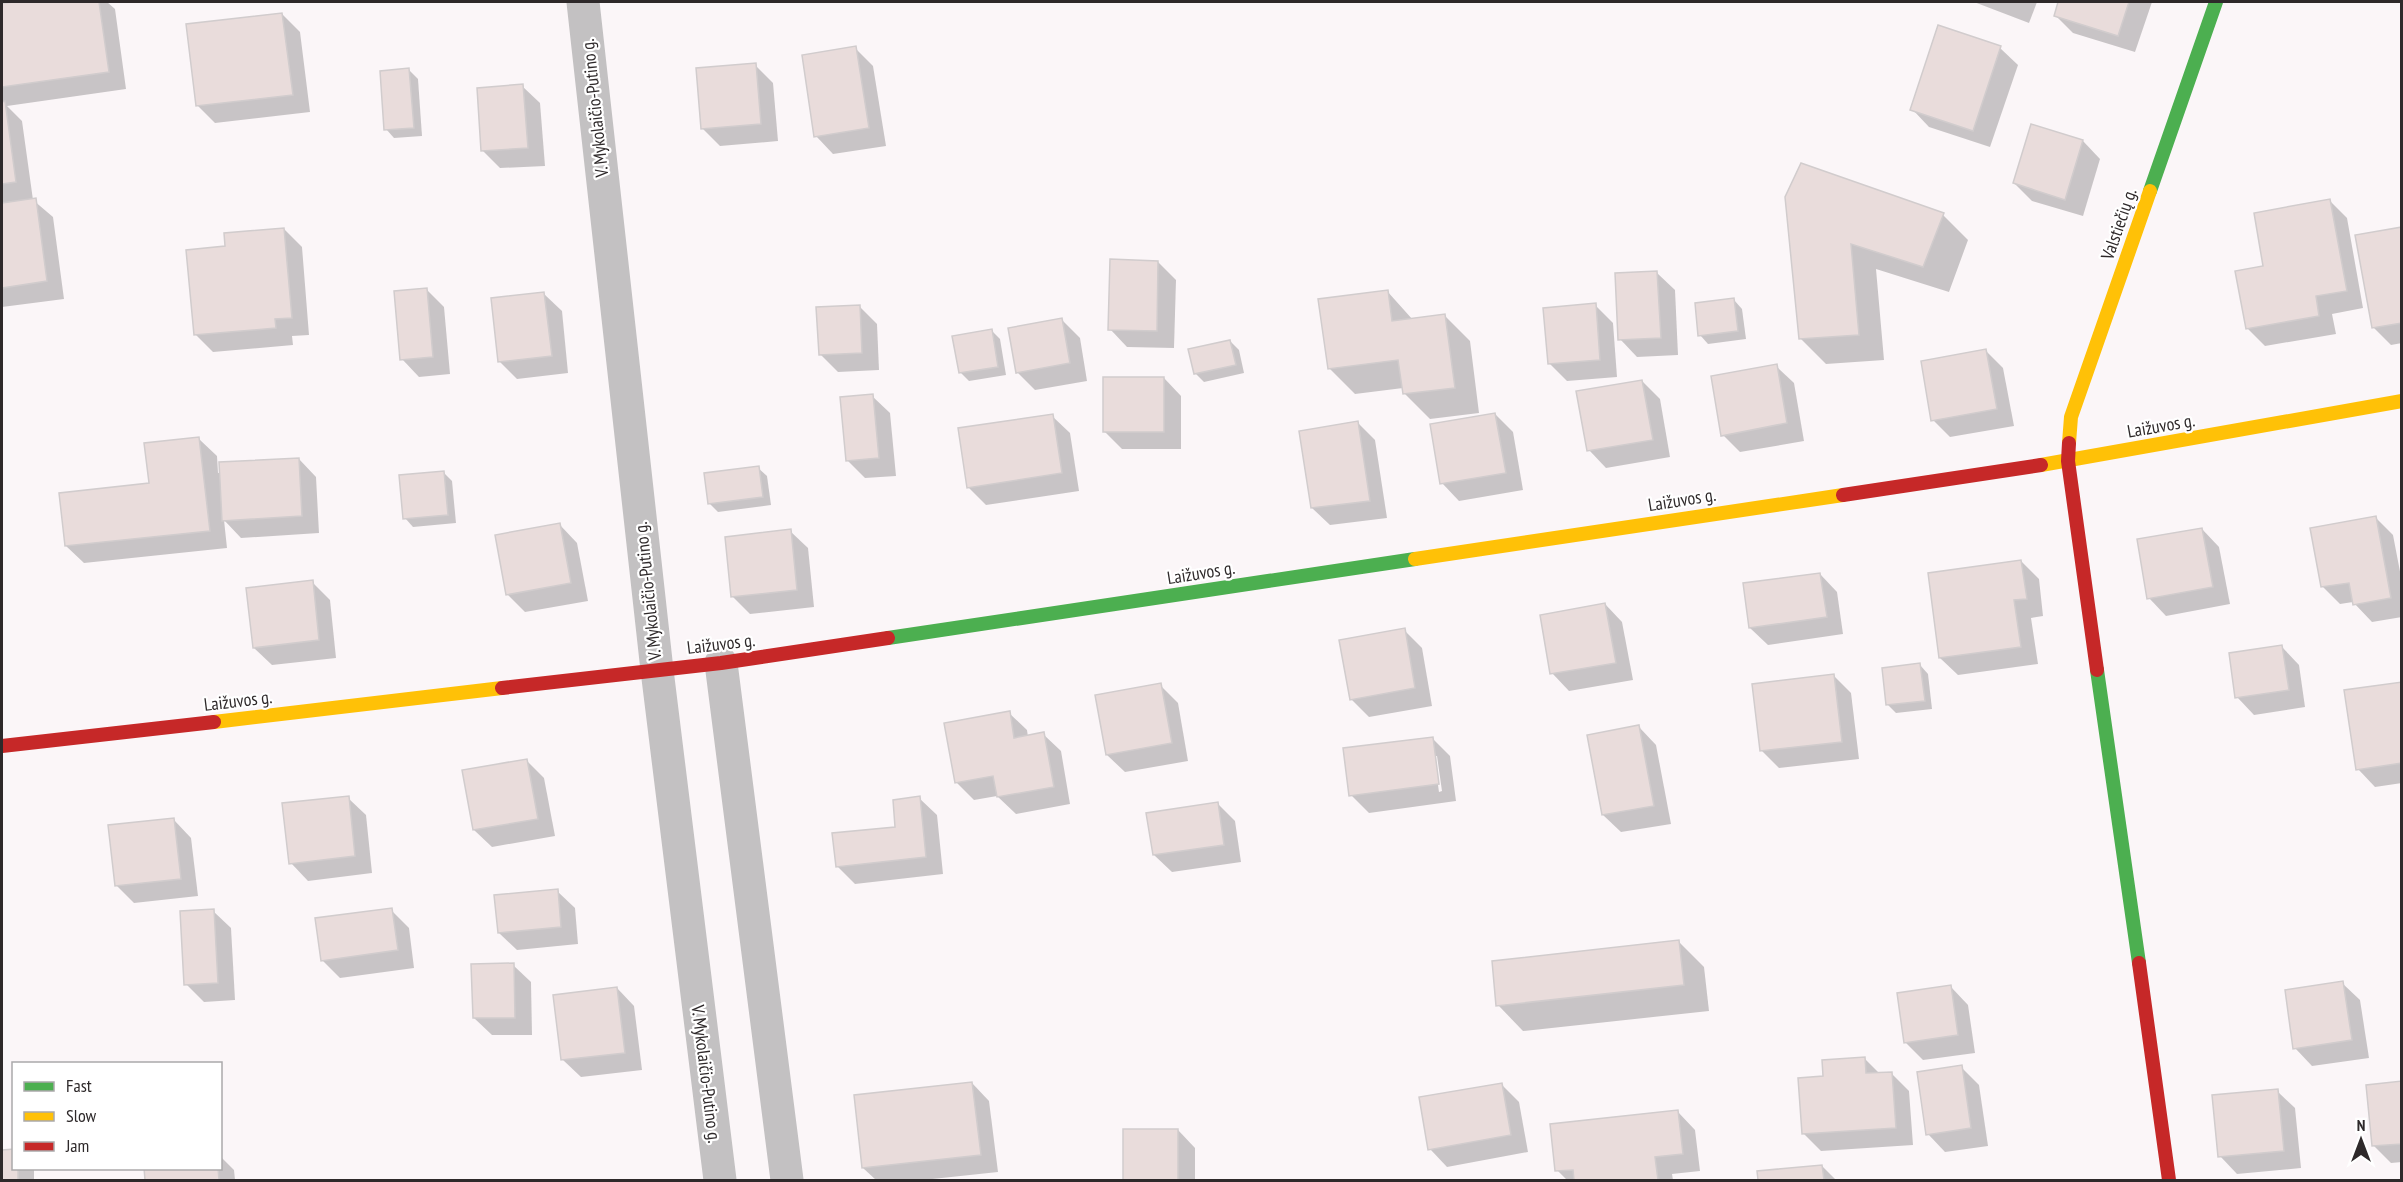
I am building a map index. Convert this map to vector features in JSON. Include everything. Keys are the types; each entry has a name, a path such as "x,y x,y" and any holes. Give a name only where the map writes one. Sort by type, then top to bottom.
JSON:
{"main road":[{"name":"Valstiečių g.","path":"2169,1180 2068,460 2071,417 2216,2"},
{"name":"Laižuvos g.","path":"2,746 722,663 2068,460 2402,401"}],"street":[{"name":"V. Mykolaičio-Putino g.","path":"583,2 657,670 720,1180"},
{"path":"722,663 787,1180"}],"building":[{"path":"99,2 109,72 2,87 2,3"},
{"path":"2058,2 2129,2 2118,36 2054,16"},
{"path":"282,13 293,95 196,106 186,24"},
{"path":"1938,25 2001,46 1973,131 1910,110"},
{"path":"856,46 869,128 814,137 802,55"},
{"path":"756,63 761,124 701,129 696,68"},
{"path":"409,68 414,128 384,130 380,71"},
{"path":"523,84 528,148 481,151 477,88"},
{"path":"5,101 16,182 2,184 2,102"},
{"path":"2031,124 2083,140 2065,200 2013,183"},
{"path":"1801,163 1944,213 1923,267 1851,244 1859,335 1799,339 1785,197"},
{"path":"36,198 47,281 2,288 2,203"},
{"path":"2330,199 2347,291 2316,296 2319,316 2246,329 2235,271 2263,266 2254,213"},
{"path":"2402,227 2402,323 2372,328 2355,235"},
{"path":"284,228 292,318 275,319 276,328 194,335 186,250 225,246 224,233"},
{"path":"1110,259 1158,261 1157,331 1108,330"},
{"path":"1657,271 1661,338 1618,340 1615,273"},
{"path":"427,288 433,357 400,360 394,291"},
{"path":"1388,290 1392,321 1445,314 1455,388 1403,394 1398,360 1328,369 1318,299"},
{"path":"544,292 552,356 498,362 491,298"},
{"path":"1734,298 1738,331 1698,336 1695,303"},
{"path":"1596,303 1600,360 1548,364 1543,308"},
{"path":"860,305 862,353 819,355 816,307"},
{"path":"1062,318 1070,363 1016,373 1008,328"},
{"path":"992,329 998,367 959,373 952,336"},
{"path":"1230,340 1236,365 1194,374 1188,349"},
{"path":"1986,349 1997,409 1931,421 1921,361"},
{"path":"1777,364 1787,423 1721,436 1711,376"},
{"path":"1103,377 1164,377 1164,432 1103,432"},
{"path":"1642,380 1653,440 1587,451 1576,391"},
{"path":"873,394 879,458 846,461 840,397"},
{"path":"1495,413 1506,473 1440,484 1430,424"},
{"path":"1053,414 1062,473 967,488 958,428"},
{"path":"1358,421 1370,501 1311,508 1299,431"},
{"path":"199,437 210,531 65,546 59,493 149,483 144,443"},
{"path":"299,458 302,516 222,521 219,462"},
{"path":"759,466 763,497 708,504 704,473"},
{"path":"444,471 448,515 403,519 399,475"},
{"path":"2376,516 2391,598 2353,605 2349,583 2321,587 2310,528"},
{"path":"560,523 571,583 506,595 495,535"},
{"path":"2202,528 2213,587 2147,599 2137,539"},
{"path":"791,529 797,590 731,597 725,537"},
{"path":"2021,560 2027,599 2014,600 2021,647 1939,658 1928,573"},
{"path":"1820,573 1827,617 1749,628 1743,583"},
{"path":"313,580 319,640 253,648 246,588"},
{"path":"1605,603 1616,663 1550,674 1540,615"},
{"path":"1405,628 1415,688 1350,700 1339,640"},
{"path":"2282,645 2289,690 2235,698 2229,653"},
{"path":"1920,663 1925,701 1886,705 1882,668"},
{"path":"1834,674 1842,742 1760,751 1752,684"},
{"path":"2402,682 2402,763 2356,770 2344,690"},
{"path":"1161,683 1172,743 1106,755 1095,695"},
{"path":"1010,711 1014,738 1044,732 1054,787 997,797 993,776 955,783 944,723"},
{"path":"1639,725 1654,806 1602,815 1587,735"},
{"path":"1433,737 1439,784 1349,796 1343,748"},
{"path":"527,759 538,819 473,830 462,770"},
{"path":"349,796 355,856 289,864 282,803"},
{"path":"920,796 926,857 836,867 832,833 895,827 893,800"},
{"path":"1218,802 1224,845 1153,855 1146,813"},
{"path":"174,818 181,879 115,886 108,825"},
{"path":"558,889 561,927 498,933 494,895"},
{"path":"392,908 398,950 321,961 315,918"},
{"path":"214,909 218,983 184,985 180,911"},
{"path":"1679,940 1684,985 1496,1006 1492,961"},
{"path":"514,963 515,1018 473,1018 471,964"},
{"path":"2343,981 2352,1040 2293,1049 2285,990"},
{"path":"1951,985 1958,1035 1904,1043 1897,993"},
{"path":"617,987 625,1053 561,1060 553,995"},
{"path":"1865,1057 1866,1073 1892,1072 1896,1128 1802,1134 1798,1078 1823,1076 1822,1060"},
{"path":"1962,1065 1971,1128 1926,1135 1917,1072"},
{"path":"2402,1081 2402,1144 2372,1146 2366,1085"},
{"path":"972,1082 981,1155 862,1168 854,1095"},
{"path":"1502,1083 1511,1135 1428,1150 1419,1097"},
{"path":"2278,1089 2284,1151 2218,1157 2212,1095"},
{"path":"1678,1110 1683,1154 1655,1157 1658,1180 1574,1180 1573,1170 1555,1171 1550,1124"},
{"path":"1123,1129 1178,1129 1178,1180 1123,1180"},
{"path":"12,1149 12,1170 18,1170 18,1180 2,1180 2,1150"},
{"path":"1822,1165 1824,1180 1758,1180 1757,1171"},
{"path":"144,1170 218,1170 219,1180 145,1180"}],"traffic: fast":[{"path":"2150,191 2216,2"},
{"path":"888,638 1415,559"},
{"path":"2097,670 2139,963"}],"traffic: slow":[{"path":"2069,443 2071,417 2150,191"},
{"path":"2041,465 2402,401"},
{"path":"1415,559 1843,495"},
{"path":"214,722 502,688"}],"traffic: jam":[{"path":"2069,443 2068,461 2097,670"},
{"path":"1843,495 2041,465"},
{"path":"502,688 721,663 888,638"},
{"path":"2,746 214,722"},
{"path":"2139,963 2169,1180"}]}
